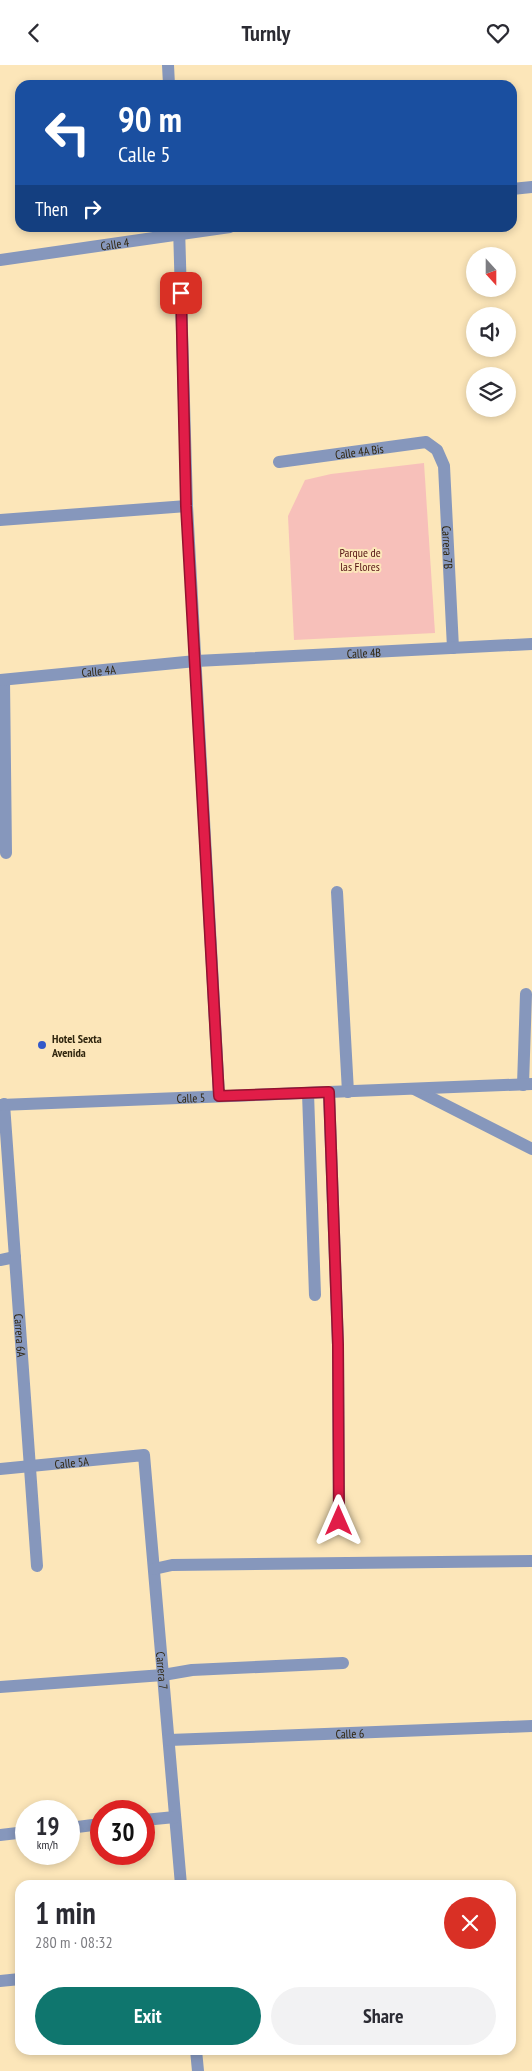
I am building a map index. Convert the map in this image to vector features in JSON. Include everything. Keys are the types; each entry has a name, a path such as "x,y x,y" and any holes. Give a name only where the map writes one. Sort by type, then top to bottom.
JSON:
{"street":[{"path":"168,65 169,80"},
{"path":"517,188 532,187"},
{"name":"Calle 4","path":"0,259 173,232"},
{"path":"179,232 186,506 219,1096"},
{"name":"Calle 4A Bis","path":"280,462 426,442 436,450"},
{"name":"Carrera 7B","path":"436,450 444,466 453,648"},
{"path":"0,520 186,506"},
{"name":"Calle 4B","path":"196,661 532,645"},
{"name":"Calle 4A","path":"2,680 196,661"},
{"path":"2,680 6,853"},
{"path":"337,892 348,1091"},
{"path":"526,994 527,1084"},
{"name":"Calle 5","path":"2,1105 527,1084"},
{"path":"413,1089 532,1149"},
{"path":"329,1092 338,1345 339,1521"},
{"path":"308,1093 316,1295"},
{"name":"Carrera 6A","path":"2,1105 37,1566"},
{"path":"0,1260 15,1257"},
{"name":"Calle 5A","path":"0,1469 144,1455"},
{"name":"Carrera 7","path":"144,1455 181,1880"},
{"path":"154,1569 172,1565 532,1561"},
{"path":"0,1687 163,1675 192,1669 343,1663"},
{"name":"Calle 6","path":"169,1740 532,1727"},
{"path":"155,1819 175,1817"},
{"path":"0,1835 15,1833"},
{"path":"0,1981 15,1980"},
{"path":"196,2055 198,2071"}],"green space":[{"name":"Parque de las Flores","path":"424,463 435,633 294,640 288,516 305,480 331,474"}],"place":[{"name":"Hotel Sexta Avenida","path":"42,1045"}],"route":[{"path":"181,293 186,506 219,1096 329,1092 338,1345 339,1521"}]}
